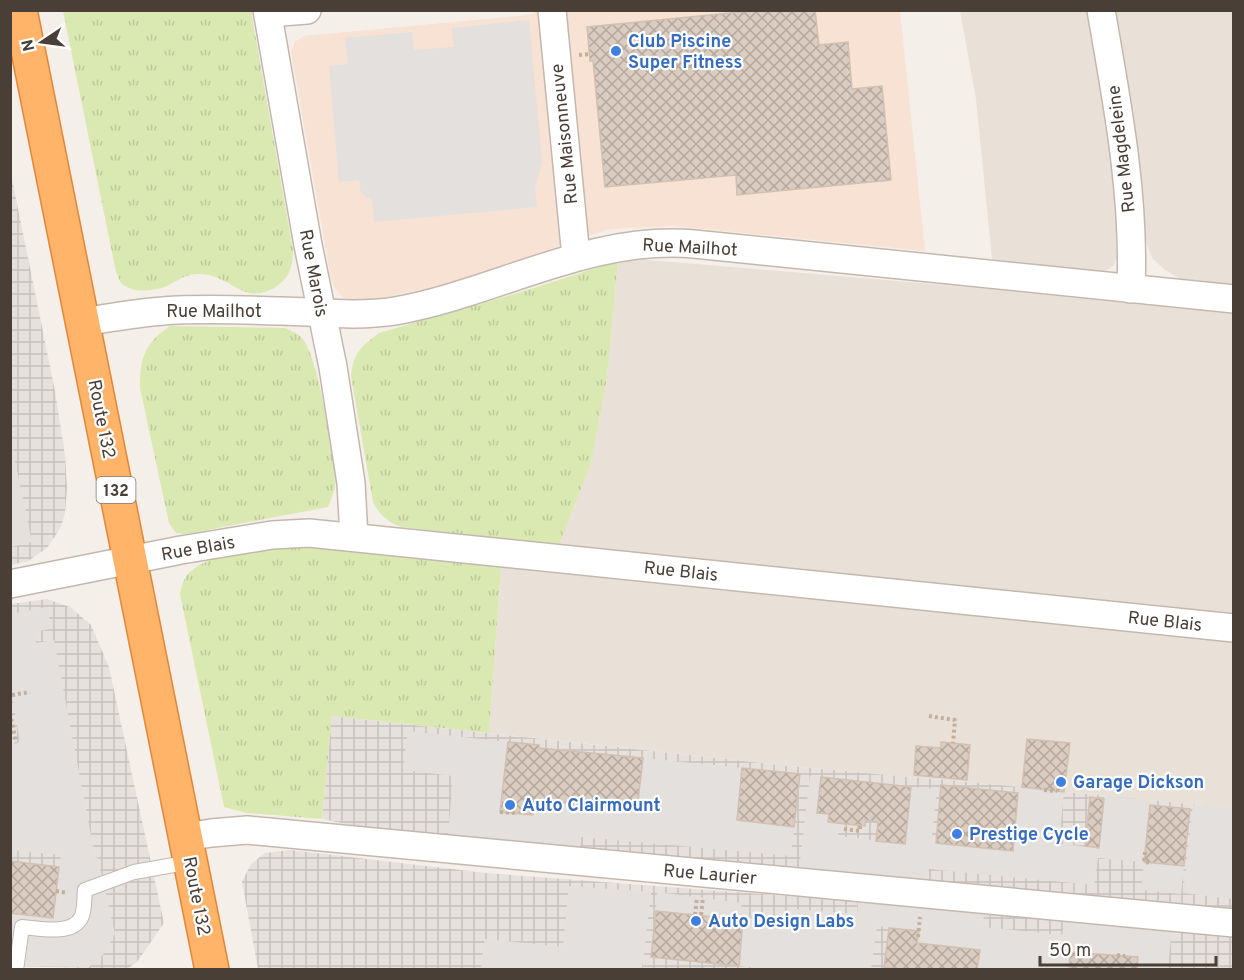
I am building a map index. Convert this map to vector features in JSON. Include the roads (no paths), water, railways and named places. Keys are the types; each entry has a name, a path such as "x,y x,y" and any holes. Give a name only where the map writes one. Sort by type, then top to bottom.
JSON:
{"highway":[{"name":"Route 132","path":"20,10 20,64 82,322 212,969"}],"street":[{"path":"268,12 307,10"},
{"name":"Rue Maisonneuve","path":"552,10 576,257"},
{"name":"Rue Magdeleine","path":"1101,10 1122,133 1131,289"},
{"name":"Rue Marois","path":"268,12 321,313 333,367 351,483 354,537"},
{"name":"Rue Mailhot","path":"82,322 161,311 193,310 369,314 423,305 576,257 633,244 672,242 1233,299"},
{"name":"Rue Blais","path":"10,585 181,550 309,532 1233,628"},
{"name":"Rue Laurier","path":"188,850 212,833 247,830 1233,923"}],"lane":[{"path":"16,969 22,927 60,929 75,925 81,918 85,890 188,850"}],"place":[{"name":"Club Piscine Super Fitness","path":"616,51"},
{"name":"Garage Dickson","path":"1061,782"},
{"name":"Auto Clairmount","path":"510,805"},
{"name":"Prestige Cycle","path":"957,834"},
{"name":"Auto Design Labs","path":"696,921"}]}
